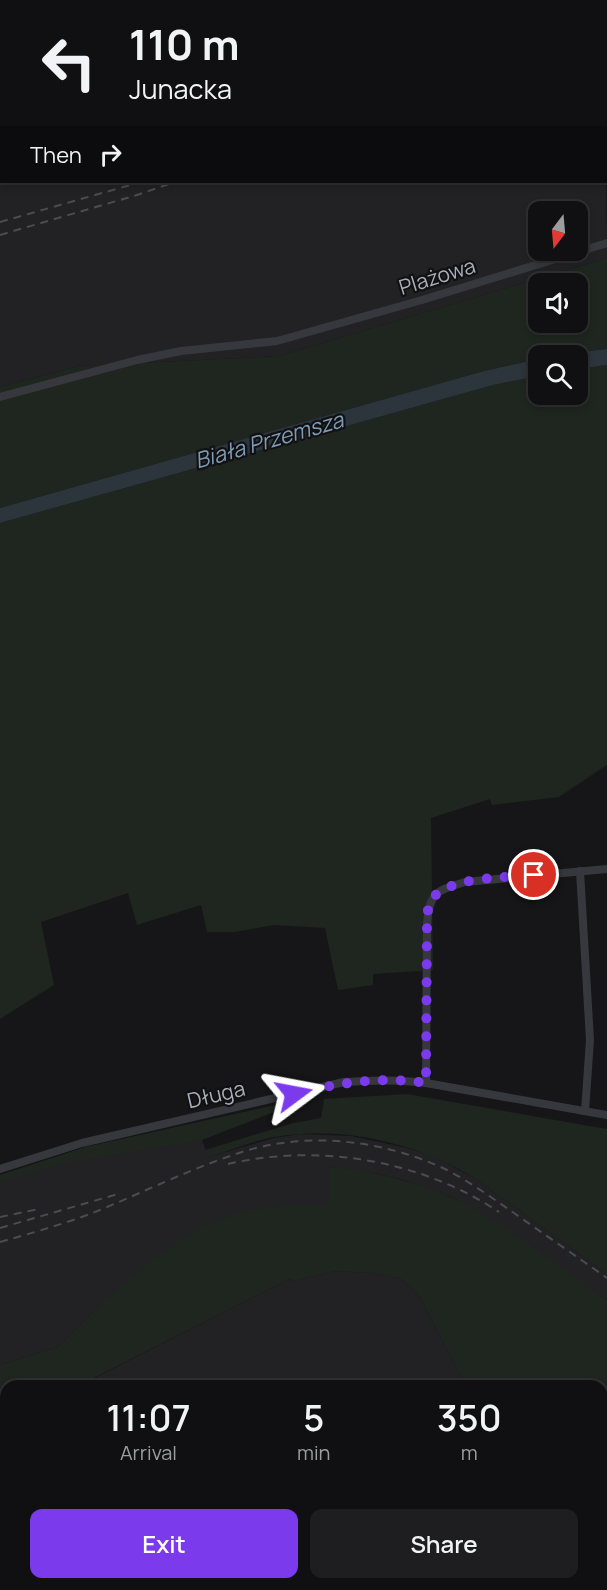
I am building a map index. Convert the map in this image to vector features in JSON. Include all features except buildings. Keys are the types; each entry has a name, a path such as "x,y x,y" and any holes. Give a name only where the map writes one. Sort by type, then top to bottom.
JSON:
{"street":[{"name":"Plażowa","path":"0,397 137,360 182,351 277,341 422,300 607,243"},
{"path":"426,1083 429,902 442,889 465,882 607,868"},
{"path":"580,871 590,1041 585,1111"},
{"name":"Długa","path":"0,1169 82,1143 344,1083 374,1080 408,1080 607,1115"}],"shaded area":[{"path":"0,183 606,183 607,258 557,273 528,273 528,282 279,356 79,366 0,387"},
{"path":"607,258 607,349 588,351 588,345 528,345 528,361 484,371 0,508 0,387 79,366 279,356 528,282 528,333 588,333 588,273 557,273"},
{"path":"607,365 607,765 559,797 492,805 490,799 431,818 433,970 373,974 373,985 338,990 325,928 274,925 235,932 207,932 201,905 137,925 128,893 41,922 54,985 0,1019 0,523 493,385 528,378 528,405 588,405 588,368"},
{"path":"407,1094 607,1129 607,1274 476,1179 453,1166 404,1147 379,1140 327,1133 275,1137 208,1157 205,1150 293,1123 321,1118 324,1099"},
{"path":"302,1099 300,1102 202,1140 67,1163 0,1182 0,1175 86,1147"},
{"path":"196,1123 208,1157 274,1138 300,1134 351,1136 433,1156 476,1179 607,1274 607,1300 500,1225 451,1197 404,1180 330,1167 330,1205 282,1205 99,1306 58,1347 0,1365 0,1175 86,1147"},
{"path":"330,1167 368,1172 406,1181 443,1194 479,1211 544,1254 607,1300 607,1380 463,1380 418,1294 401,1279 373,1273 335,1271 294,1281 289,1279 90,1380 0,1380 0,1365 58,1347 99,1306 159,1254 199,1228 240,1212 282,1205 329,1205"},
{"path":"335,1271 373,1273 401,1279 418,1294 463,1380 91,1380 289,1279 294,1281"}],"water":[{"path":"607,349 607,365 588,368 588,351"},
{"name":"Biała Przemsza","path":"528,361 528,378 493,385 0,523 0,508 484,371"}],"railway":[{"path":"0,184 5,183"},
{"path":"0,222 137,183"},
{"path":"0,235 172,183"},
{"path":"0,1242 83,1216 242,1152 293,1142 345,1142 396,1151 445,1169 480,1190 607,1278"},
{"path":"228,1164 298,1155 333,1156 368,1161 403,1168 437,1180 469,1194 499,1212"},
{"path":"0,1228 118,1194"},
{"path":"0,1217 39,1209"}],"route":[{"path":"294,1094 344,1083 374,1080 408,1080 426,1083 428,1076 427,923 429,902 442,889 465,882 534,875"}]}
